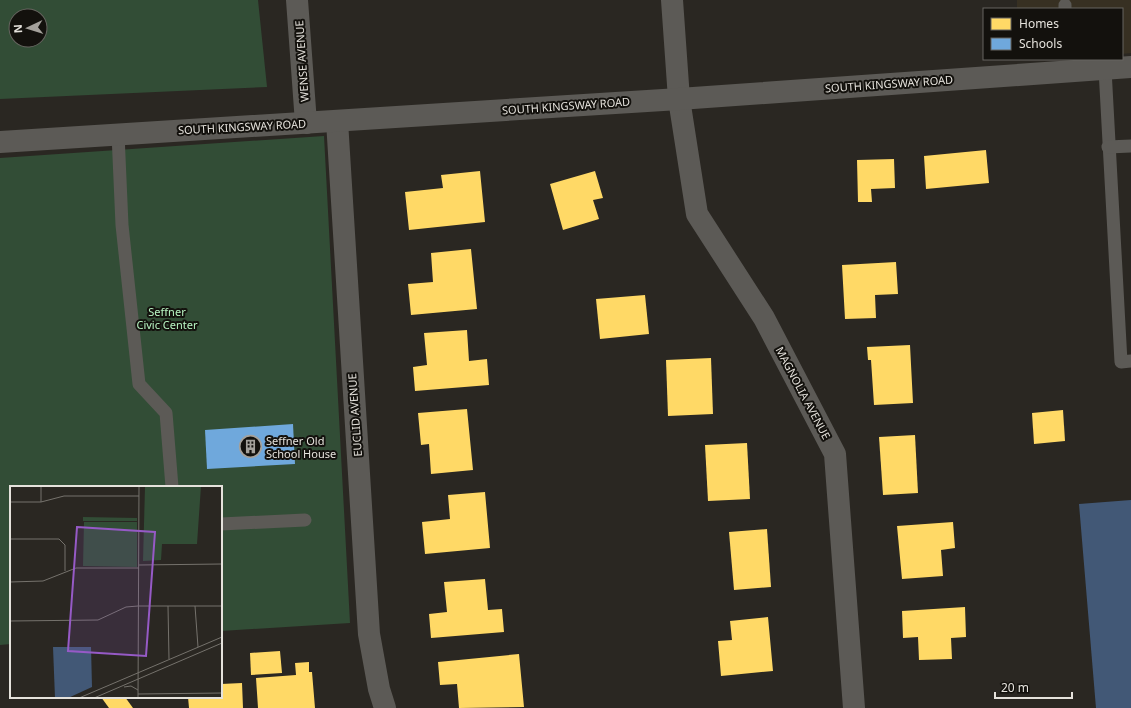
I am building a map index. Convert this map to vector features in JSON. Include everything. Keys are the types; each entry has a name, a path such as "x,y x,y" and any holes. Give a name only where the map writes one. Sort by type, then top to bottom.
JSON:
{"street":[{"name":"WENSE AVENUE","path":"297,0 306,123"},
{"name":"MAGNOLIA AVENUE","path":"672,0 679,99 697,214 764,318 835,454 854,708"},
{"name":"SOUTH KINGSWAY ROAD","path":"0,142 679,99 1069,65 1105,69 1131,67"},
{"name":"EUCLID AVENUE","path":"337,121 369,634 378,689 385,708"}],"lane":[{"path":"1105,69 1108,147 1121,362 1131,361"},
{"path":"118,134 122,225 139,384 166,414 172,486"},
{"path":"1108,147 1131,146"},
{"path":"222,524 305,520"}],"shaded area":[{"path":"1017,0 1131,0 1131,53 1123,54 1123,8 1017,8"}],"green space":[{"path":"0,0 258,0 267,87 0,99"},
{"name":"Seffner Civic Center","path":"324,136 350,623 222,631 222,486 10,486 10,644 0,645 0,158"}],"water":[{"path":"1131,500 1131,708 1096,708 1079,504"}],"building: Homes":[{"path":"986,150 989,183 926,189 924,156"},
{"path":"894,159 895,188 871,189 872,202 858,202 857,160"},
{"path":"480,171 485,222 409,230 405,192 443,188 441,175"},
{"path":"595,171 603,198 593,200 599,219 563,230 550,184"},
{"path":"471,249 477,309 411,315 408,284 433,282 431,253"},
{"path":"896,262 898,294 875,295 876,318 845,319 842,265"},
{"path":"645,295 649,334 600,339 596,299"},
{"path":"467,330 469,361 487,359 489,385 415,391 413,367 427,365 424,333"},
{"path":"910,345 913,403 874,405 871,360 868,360 867,347"},
{"path":"711,358 713,414 668,416 666,360"},
{"path":"467,409 473,470 431,474 429,444 421,445 418,413"},
{"path":"1063,410 1065,441 1034,444 1032,413"},
{"path":"915,435 918,493 883,495 879,437"},
{"path":"747,443 750,499 708,501 705,445"},
{"path":"485,492 490,548 425,554 422,522 450,519 448,495"},
{"path":"953,522 955,548 941,550 943,576 902,579 897,526"},
{"path":"767,529 771,587 734,590 729,532"},
{"path":"485,579 488,610 502,609 504,632 431,638 429,614 447,612 444,582"},
{"path":"965,607 966,637 951,638 952,659 919,660 918,637 903,638 902,611"},
{"path":"768,617 773,671 721,676 718,641 732,640 730,621"},
{"path":"280,651 282,673 251,675 250,653"},
{"path":"519,654 524,707 459,708 457,684 440,685 438,662"},
{"path":"309,662 309,672 312,672 315,708 258,708 256,678 296,675 295,663"},
{"path":"242,683 243,708 189,708 188,698 222,698 222,684"},
{"path":"102,698 126,698 133,708 109,708"}],"building: Schools":[{"name":"Seffner Old School House","path":"293,424 295,464 207,469 205,430"}],"place":[{"name":"Seffner Old School House","path":"250,447"}]}
